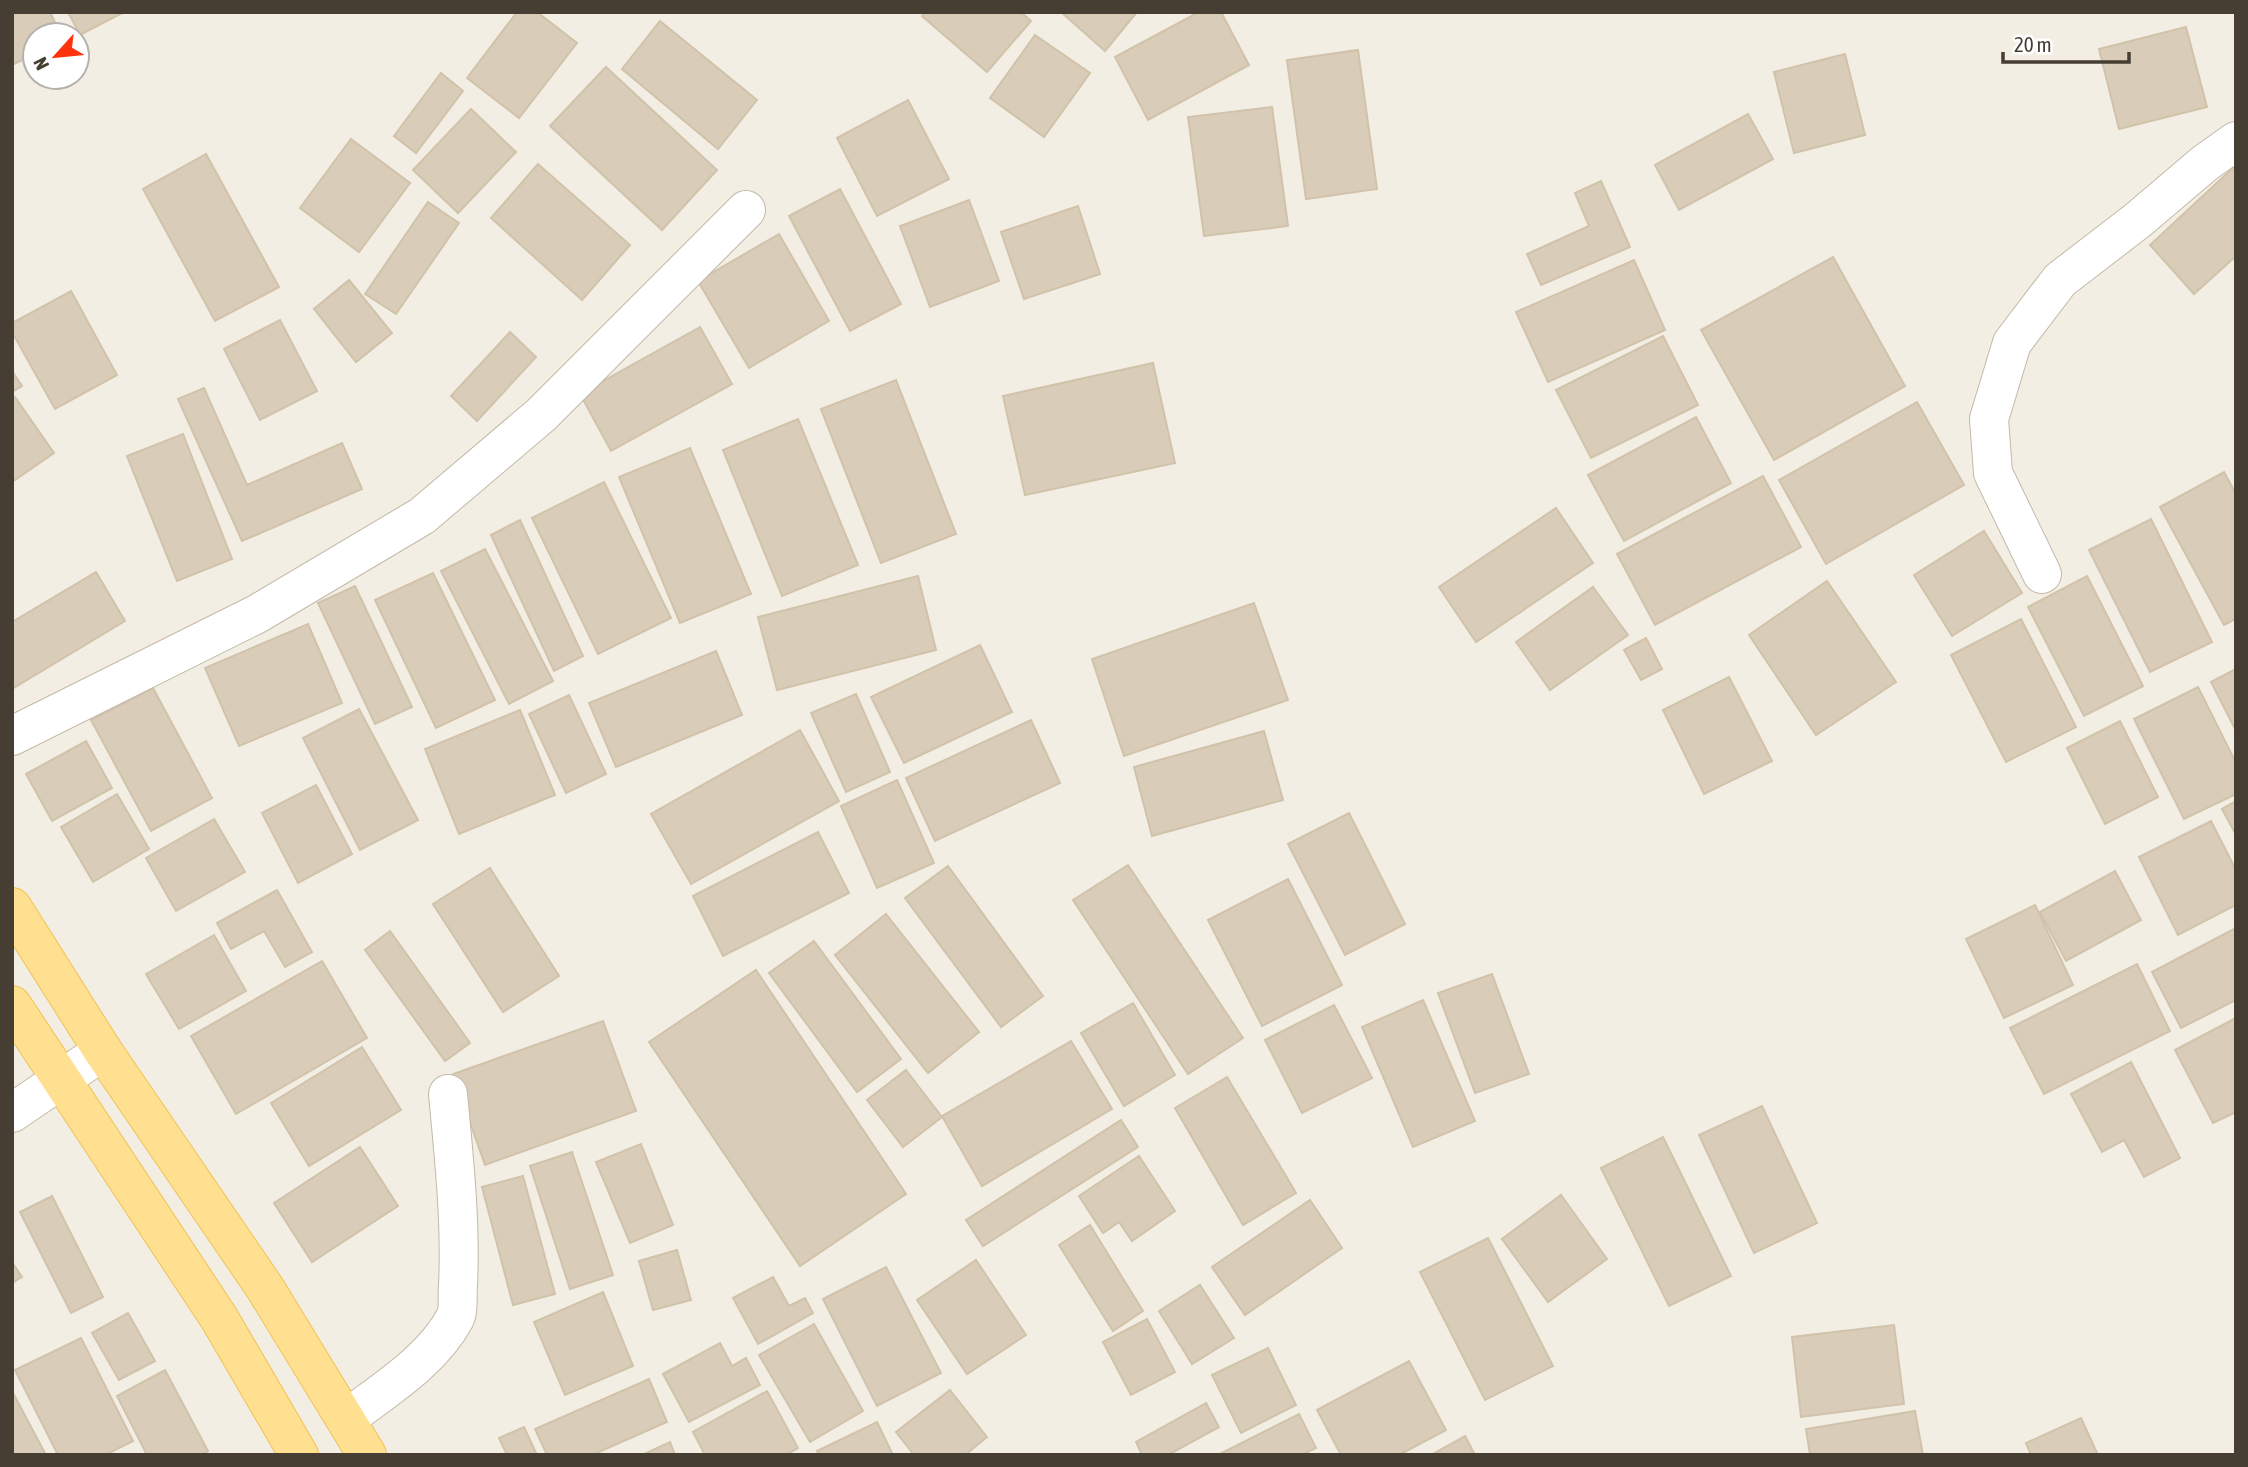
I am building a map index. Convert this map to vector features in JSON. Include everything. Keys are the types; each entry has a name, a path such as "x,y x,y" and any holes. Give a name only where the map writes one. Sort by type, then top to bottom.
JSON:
{"main road":[{"path":"12,907 103,1051 265,1288 367,1455"},
{"path":"12,1005 219,1318 299,1455"}],"street":[{"path":"2042,573 1993,473 1989,419 2012,343 2060,280 2138,220 2204,163 2236,141"},
{"path":"12,736 257,614 422,516 541,415 746,210"},
{"path":"12,1113 103,1051"},
{"path":"346,1419 407,1372 438,1344 456,1315 459,1256 457,1185 448,1094"}],"building":[{"path":"12,12 50,12 54,21 21,21 21,61 12,65"},
{"path":"68,12 124,12 91,29 91,21 73,21"},
{"path":"517,12 537,12 577,43 519,118 467,78"},
{"path":"925,12 1021,12 1031,21 987,72 922,16"},
{"path":"1061,12 1137,12 1105,51"},
{"path":"1199,12 1221,12 1249,65 1148,120 1115,57"},
{"path":"660,21 757,100 718,149 622,69"},
{"path":"2186,27 2207,107 2119,129 2099,49"},
{"path":"1035,35 1090,73 1044,137 990,98"},
{"path":"1358,50 1377,189 1306,199 1287,60"},
{"path":"1845,54 1865,135 1794,153 1774,72"},
{"path":"606,67 717,170 662,230 550,126"},
{"path":"441,73 463,91 416,153 394,136"},
{"path":"908,100 949,179 877,216 837,138"},
{"path":"1272,107 1288,226 1204,236 1188,117"},
{"path":"471,109 516,152 458,213 413,170"},
{"path":"1748,114 1773,159 1679,210 1655,165"},
{"path":"351,139 410,183 359,252 300,208"},
{"path":"206,154 279,287 215,321 143,189"},
{"path":"538,164 630,245 582,300 491,218"},
{"path":"2236,165 2236,256 2194,294 2150,245"},
{"path":"1601,181 1630,247 1541,285 1527,254 1589,226 1575,193"},
{"path":"840,189 901,304 850,331 789,216"},
{"path":"969,200 999,281 930,307 900,226"},
{"path":"428,202 459,223 396,314 365,294"},
{"path":"1078,206 1100,274 1024,299 1001,232"},
{"path":"779,234 829,321 749,368 698,281"},
{"path":"1833,257 1905,386 1774,460 1701,330"},
{"path":"1634,260 1665,330 1548,382 1516,312"},
{"path":"349,280 392,333 356,362 314,309"},
{"path":"71,291 117,375 55,409 12,332 12,323"},
{"path":"280,320 317,391 260,420 224,349"},
{"path":"700,327 732,384 611,451 580,394"},
{"path":"510,332 536,357 477,421 451,396"},
{"path":"1663,336 1698,405 1591,458 1556,390"},
{"path":"1153,363 1175,463 1025,495 1003,396"},
{"path":"12,371 22,386 12,392"},
{"path":"896,380 956,534 881,563 821,409"},
{"path":"204,388 247,485 342,443 362,489 242,541 178,399"},
{"path":"15,397 54,453 12,482 12,399"},
{"path":"1917,402 1964,485 1826,564 1779,480"},
{"path":"1696,417 1731,483 1624,541 1588,475"},
{"path":"798,419 858,565 782,596 723,450"},
{"path":"183,434 232,559 177,581 127,456"},
{"path":"690,448 751,594 680,623 619,477"},
{"path":"2224,472 2236,494 2236,619 2224,625 2160,507"},
{"path":"1763,476 1801,547 1655,625 1617,554"},
{"path":"604,482 671,618 598,654 532,518"},
{"path":"1556,508 1593,563 1476,642 1439,587"},
{"path":"2151,519 2212,642 2150,672 2089,550"},
{"path":"520,520 583,656 554,671 491,535"},
{"path":"1984,531 2022,593 1952,636 1914,575"},
{"path":"485,549 553,681 509,704 441,571"},
{"path":"96,572 125,621 12,689 12,622"},
{"path":"433,573 495,700 436,728 375,600"},
{"path":"918,576 936,650 777,690 758,617"},
{"path":"2087,576 2143,686 2084,716 2028,607"},
{"path":"1827,581 1896,682 1816,735 1749,635"},
{"path":"355,586 412,707 375,724 318,603"},
{"path":"1593,587 1628,635 1550,690 1516,642"},
{"path":"1254,603 1288,700 1124,756 1092,659"},
{"path":"2021,619 2076,727 2006,762 1951,655"},
{"path":"308,624 342,703 239,746 205,668"},
{"path":"1646,638 1662,669 1641,680 1624,650"},
{"path":"980,645 1012,712 904,763 871,697"},
{"path":"716,651 742,715 616,767 589,703"},
{"path":"2236,669 2236,731 2211,682"},
{"path":"1729,677 1772,761 1704,794 1663,710"},
{"path":"2198,687 2236,763 2236,794 2184,819 2134,719"},
{"path":"153,688 212,798 151,831 91,720"},
{"path":"856,694 890,772 846,792 811,713"},
{"path":"569,695 606,774 566,793 529,714"},
{"path":"359,709 418,820 360,850 303,738"},
{"path":"520,710 555,795 459,834 425,749"},
{"path":"1031,720 1060,783 935,841 906,778"},
{"path":"2120,721 2158,797 2105,824 2067,748"},
{"path":"800,730 839,801 691,884 651,814"},
{"path":"1264,731 1283,800 1152,836 1134,767"},
{"path":"86,741 112,788 52,821 26,774"},
{"path":"897,780 934,863 877,888 841,806"},
{"path":"316,785 352,854 298,883 262,813"},
{"path":"117,794 149,849 93,882 61,827"},
{"path":"2236,801 2236,835 2222,809"},
{"path":"1349,813 1405,924 1345,955 1288,844"},
{"path":"214,819 245,872 176,911 146,858"},
{"path":"2211,821 2236,870 2236,905 2178,935 2139,857"},
{"path":"818,832 849,893 723,956 693,896"},
{"path":"1128,865 1243,1038 1188,1074 1073,900"},
{"path":"948,866 1043,996 1001,1027 905,898"},
{"path":"490,868 559,976 503,1012 433,904"},
{"path":"2115,871 2141,920 2066,961 2040,912"},
{"path":"1288,879 1342,985 1262,1026 1208,920"},
{"path":"277,890 312,952 285,967 264,931 231,949 217,923"},
{"path":"2035,905 2073,985 2004,1018 1966,939"},
{"path":"886,914 979,1032 928,1073 835,955"},
{"path":"2236,928 2236,1000 2181,1028 2152,972"},
{"path":"390,931 470,1043 445,1061 365,950"},
{"path":"214,935 246,991 179,1029 146,974"},
{"path":"814,941 901,1059 857,1092 769,973"},
{"path":"322,961 367,1038 236,1114 191,1036"},
{"path":"2137,964 2170,1031 2044,1094 2010,1028"},
{"path":"756,970 906,1194 800,1266 649,1042"},
{"path":"1492,974 1529,1074 1475,1093 1438,993"},
{"path":"1423,1000 1475,1121 1413,1147 1362,1027"},
{"path":"1133,1003 1175,1075 1124,1106 1081,1033"},
{"path":"1334,1005 1372,1078 1302,1113 1265,1040"},
{"path":"2236,1018 2236,1112 2213,1123 2175,1050"},
{"path":"603,1021 636,1111 485,1165 453,1074"},
{"path":"1071,1041 1112,1109 982,1186 942,1116"},
{"path":"362,1047 401,1110 309,1166 271,1103"},
{"path":"2131,1062 2180,1158 2144,1177 2124,1140 2102,1152 2071,1094"},
{"path":"906,1070 942,1117 903,1147 867,1100"},
{"path":"1227,1077 1296,1193 1243,1225 1175,1108"},
{"path":"1762,1106 1817,1223 1754,1253 1699,1135"},
{"path":"1121,1120 1138,1147 983,1246 966,1220"},
{"path":"1663,1137 1731,1276 1669,1306 1601,1168"},
{"path":"641,1144 673,1225 630,1243 596,1162"},
{"path":"360,1147 398,1206 312,1262 274,1203"},
{"path":"572,1152 613,1275 570,1289 530,1166"},
{"path":"1139,1156 1175,1211 1132,1241 1119,1222 1103,1233 1079,1196"},
{"path":"523,1176 555,1294 513,1305 482,1187"},
{"path":"1561,1195 1607,1259 1548,1302 1502,1239"},
{"path":"52,1196 103,1297 71,1313 20,1212"},
{"path":"1310,1200 1342,1248 1245,1315 1212,1267"},
{"path":"1090,1225 1143,1311 1113,1331 1059,1245"},
{"path":"1488,1238 1553,1366 1485,1400 1420,1272"},
{"path":"677,1250 691,1300 653,1310 639,1261"},
{"path":"976,1260 1026,1335 967,1374 917,1300"},
{"path":"12,1262 22,1277 12,1283"},
{"path":"886,1267 941,1373 877,1406 823,1299"},
{"path":"773,1277 789,1306 805,1298 813,1313 758,1344 733,1298"},
{"path":"1200,1285 1234,1338 1192,1364 1159,1311"},
{"path":"603,1292 633,1366 565,1395 534,1322"},
{"path":"128,1313 155,1361 119,1380 92,1333"},
{"path":"1147,1319 1175,1372 1131,1395 1103,1342"},
{"path":"814,1324 863,1411 810,1442 759,1355"},
{"path":"1894,1325 1904,1404 1801,1417 1792,1337"},
{"path":"81,1338 133,1441 105,1455 58,1455 15,1370"},
{"path":"720,1343 732,1366 746,1358 760,1385 689,1422 663,1374"},
{"path":"1268,1348 1296,1405 1241,1433 1212,1375"},
{"path":"1409,1361 1446,1430 1399,1455 1341,1455 1317,1410"},
{"path":"165,1370 208,1451 201,1455 147,1455 117,1396"},
{"path":"649,1379 667,1422 592,1455 547,1455 535,1429"},
{"path":"950,1390 987,1437 965,1455 914,1455 896,1432"},
{"path":"12,1391 46,1455 12,1455"},
{"path":"767,1391 798,1448 785,1455 705,1455 693,1432"},
{"path":"1206,1403 1219,1427 1168,1455 1142,1455 1136,1442"},
{"path":"1915,1411 1923,1455 1810,1455 1806,1429"},
{"path":"1299,1414 1316,1448 1301,1455 1218,1455"},
{"path":"2081,1418 2098,1455 2031,1455 2026,1443"},
{"path":"877,1422 893,1455 819,1455 817,1451"},
{"path":"524,1427 537,1455 507,1455 499,1438"},
{"path":"1465,1436 1475,1455 1431,1455"},
{"path":"670,1442 675,1455 642,1455"}]}
